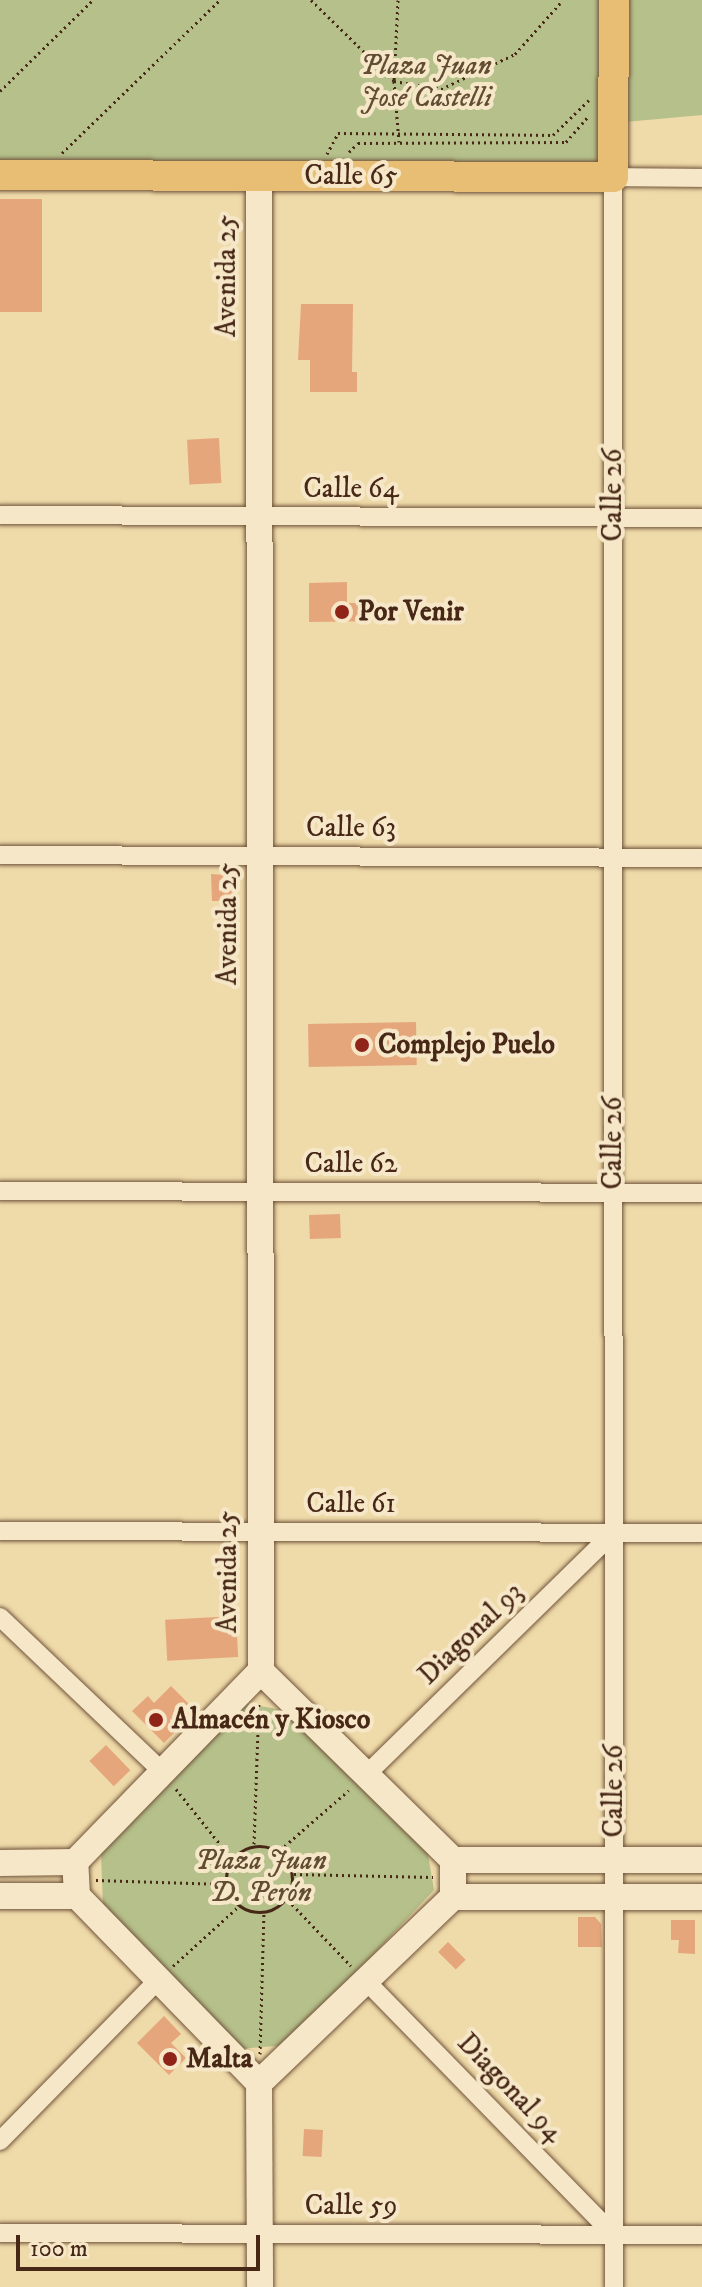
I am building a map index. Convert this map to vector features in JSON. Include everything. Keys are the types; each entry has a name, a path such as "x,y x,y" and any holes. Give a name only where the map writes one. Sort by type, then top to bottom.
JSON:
{"main road":[{"name":"Calle 26","path":"613,177 614,0"},
{"name":"Calle 65","path":"0,175 613,177"},
{"name":"Avenida 25","path":"259,176 261,1671"},
{"path":"0,1896 76,1879 163,1772 261,1671 367,1774 453,1878 614,1897 702,1897"},
{"path":"259,2083 366,1981 453,1878 614,1860 702,1860"},
{"path":"0,1863 76,1879 159,1979 259,2083 260,2287"}],"street":[{"name":"Calle 65","path":"613,177 702,178"},
{"name":"Calle 26","path":"613,177 614,2287"},
{"name":"Calle 64","path":"0,515 702,518"},
{"name":"Calle 63","path":"0,855 702,858"},
{"name":"Calle 62","path":"0,1191 702,1193"},
{"name":"Calle 61","path":"0,1531 702,1533"},
{"name":"Diagonal 93","path":"367,1774 613,1533"},
{"path":"0,1617 163,1772"},
{"path":"0,2141 159,1979"},
{"name":"Diagonal 94","path":"366,1981 614,2235"},
{"name":"Calle 59","path":"0,2233 702,2235"}],"path":[{"path":"0,91 93,0"},
{"path":"53,162 220,0"},
{"path":"311,0 394,81 441,89 515,54 563,0"},
{"path":"398,0 394,81 399,142"},
{"path":"313,152 350,152 358,143 566,142 589,118 589,86"},
{"path":"324,162 338,133 553,135 596,93"},
{"path":"47,152 78,152"},
{"path":"254,1844 261,1671"},
{"path":"163,1772 231,1858"},
{"path":"280,1850 367,1774"},
{"path":"254,1844 280,1850 294,1874 288,1900 264,1914 238,1907 224,1884 231,1858 254,1844"},
{"path":"294,1874 453,1878"},
{"path":"76,1879 224,1884"},
{"path":"288,1900 366,1981"},
{"path":"159,1979 238,1907"},
{"path":"259,2083 264,1914"}],"green space":[{"name":"Plaza Juan José Castelli","path":"0,0 702,0 702,115 603,124 603,166 0,163"},
{"name":"Plaza Juan D. Perón","path":"243,1703 283,1710 427,1849 434,1890 288,2045 239,2049 103,1906 101,1853"}],"building":[{"path":"0,199 42,199 42,312 0,312"},
{"path":"301,304 353,304 352,372 357,372 357,392 310,392 310,360 298,360"},
{"path":"219,438 221,483 189,485 187,440"},
{"name":"Por Venir","path":"347,582 347,603 376,603 376,621 309,622 309,583"},
{"path":"211,874 225,875 235,886 236,901 212,901"},
{"name":"Complejo Puelo","path":"416,1022 417,1065 309,1067 308,1024"},
{"path":"340,1214 341,1238 310,1239 309,1215"},
{"path":"236,1616 238,1657 167,1661 165,1620"},
{"path":"171,1686 196,1711 164,1743 132,1711 148,1696 154,1703"},
{"path":"106,1745 130,1770 114,1786 89,1761"},
{"path":"578,1917 595,1917 601,1924 602,1947 578,1947"},
{"path":"671,1920 695,1920 695,1954 678,1953 679,1940 671,1940"},
{"path":"448,1942 466,1960 456,1970 438,1952"},
{"path":"164,2016 181,2034 171,2043 186,2058 169,2075 137,2043"},
{"path":"304,2129 323,2130 322,2157 303,2156"}],"place":[{"name":"Por Venir","path":"342,612"},
{"name":"Complejo Puelo","path":"362,1045"},
{"name":"Almacén y Kiosco","path":"156,1720"},
{"name":"Malta","path":"170,2059"}]}
